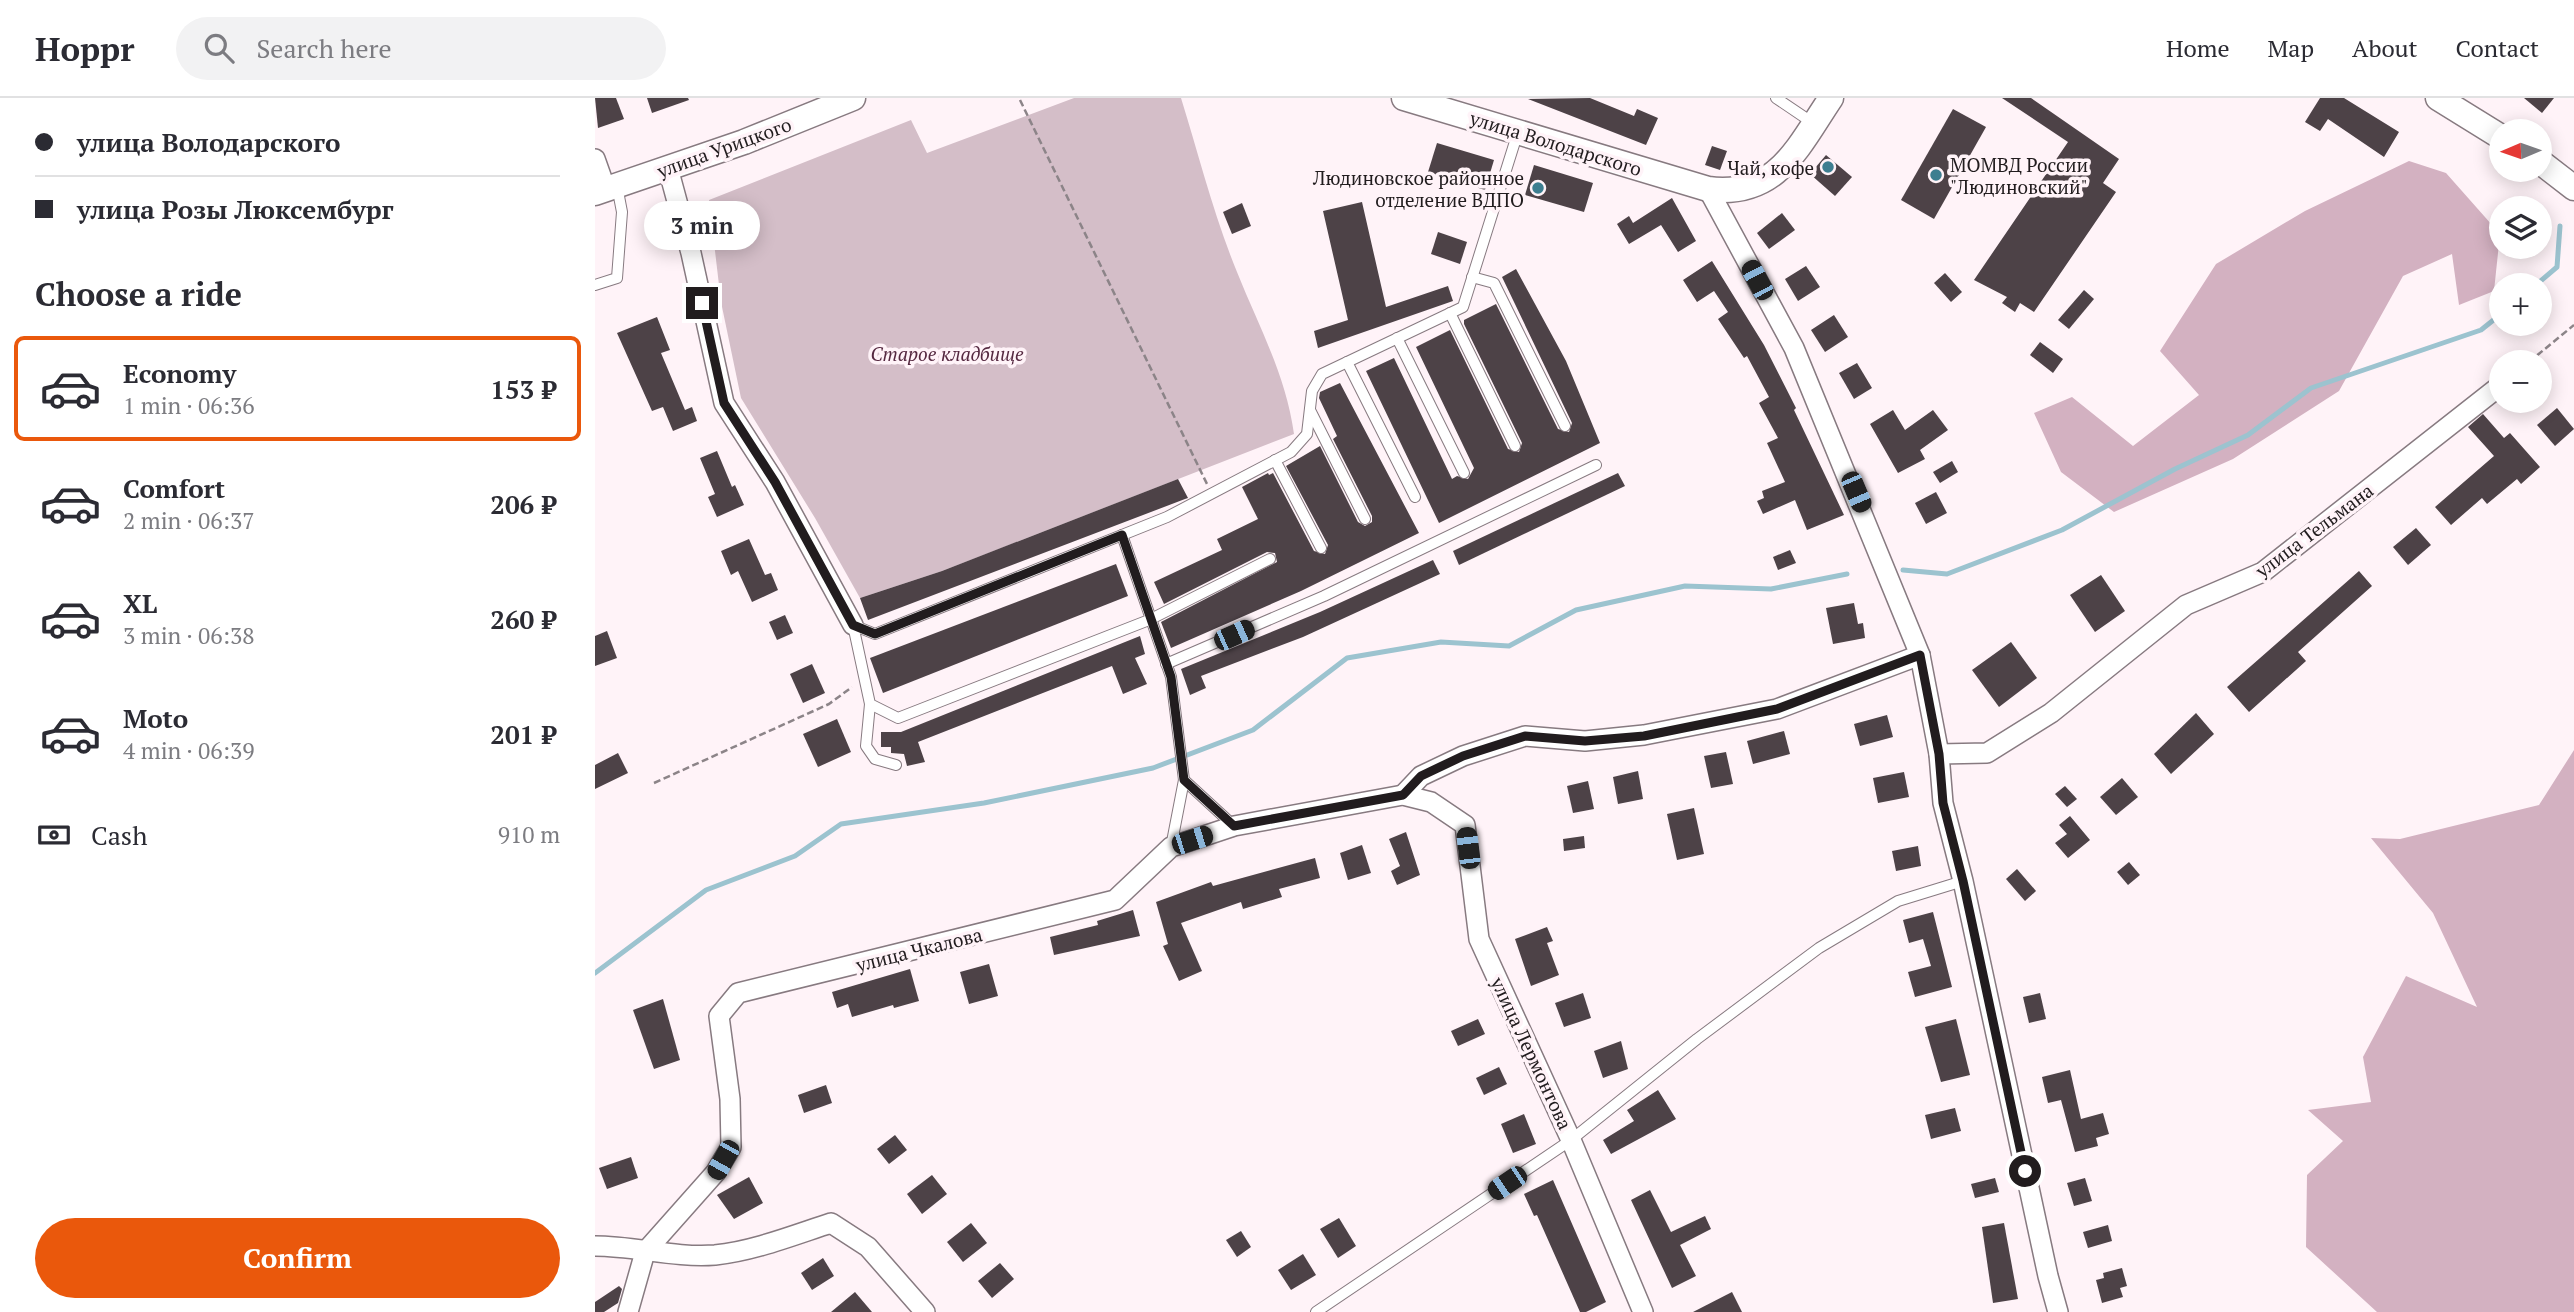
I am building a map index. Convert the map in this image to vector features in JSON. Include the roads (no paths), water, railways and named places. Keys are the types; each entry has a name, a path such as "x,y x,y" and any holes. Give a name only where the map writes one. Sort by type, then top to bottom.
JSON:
{"street":[{"name":"улица Урицкого","path":"606,190 853,98"},
{"name":"улица Володарского","path":"1404,98 1708,189 1730,192 1769,180 1786,164 1831,98"},
{"path":"2438,98 2489,130"},
{"path":"595,159 606,190"},
{"path":"668,168 691,253 724,403 775,482 853,625"},
{"path":"2552,171 2574,188"},
{"path":"1708,189 1794,348 1920,655 1939,754 1943,803 1963,881 2058,1312"},
{"name":"улица Тельмана","path":"1939,754 1987,753 2051,713 2186,605 2263,572 2489,394"},
{"path":"1403,795 1421,776 1463,756 1525,736 1585,741 1644,736 1777,709 1920,655"},
{"name":"улица Чкалова","path":"628,1312 645,1252 716,1172 731,1147 730,1099 719,1016 738,993 1115,900 1171,847 1234,826 1403,795 1431,802"},
{"name":"улица Лермонтова","path":"1431,802 1465,825 1479,939 1571,1140 1643,1312"},
{"path":"595,1246 615,1246 645,1252 715,1255 779,1240 831,1223 868,1247 925,1312"}],"lane":[{"path":"1776,98 1814,124"},
{"path":"853,625 875,634 1167,517 1291,452 1307,434 1312,391 1322,374 1463,306 1518,131"},
{"path":"595,285 617,278 622,212 606,190"},
{"path":"1472,277 1494,283 1565,425"},
{"path":"1450,313 1515,446"},
{"path":"1397,338 1464,473"},
{"path":"1347,362 1415,497"},
{"path":"1310,410 1365,519"},
{"path":"1275,460 1321,548"},
{"path":"1166,664 1324,596 1596,465"},
{"path":"1122,535 1149,620 1171,677 1184,780 1171,847"},
{"path":"870,704 898,718 1149,620 1270,559"},
{"path":"853,625 870,704 866,746 875,759 896,765"},
{"path":"1184,780 1234,826"},
{"path":"1316,1312 1571,1140 1697,1039 1819,948 1898,901 1963,881"}],"waterway":[{"path":"2550,273 2557,267 2560,226"},
{"path":"1903,570 1947,574 2062,530 2175,469 2248,435 2311,388 2481,330 2489,324"},
{"path":"595,973 706,890 795,856 841,824 984,803 1153,768 1253,730 1347,658 1441,642 1509,646 1576,610 1685,586 1771,589 1847,574"}],"place":[{"name":"Чай, кофе","path":"1828,167"},
{"name":"МОМВД России \"Людиновский\"","path":"1936,175"},
{"name":"Людиновское районное отделение ВДПО","path":"1538,188"}],"park label":[{"name":"Старое кладбище","path":"947,353"}]}
